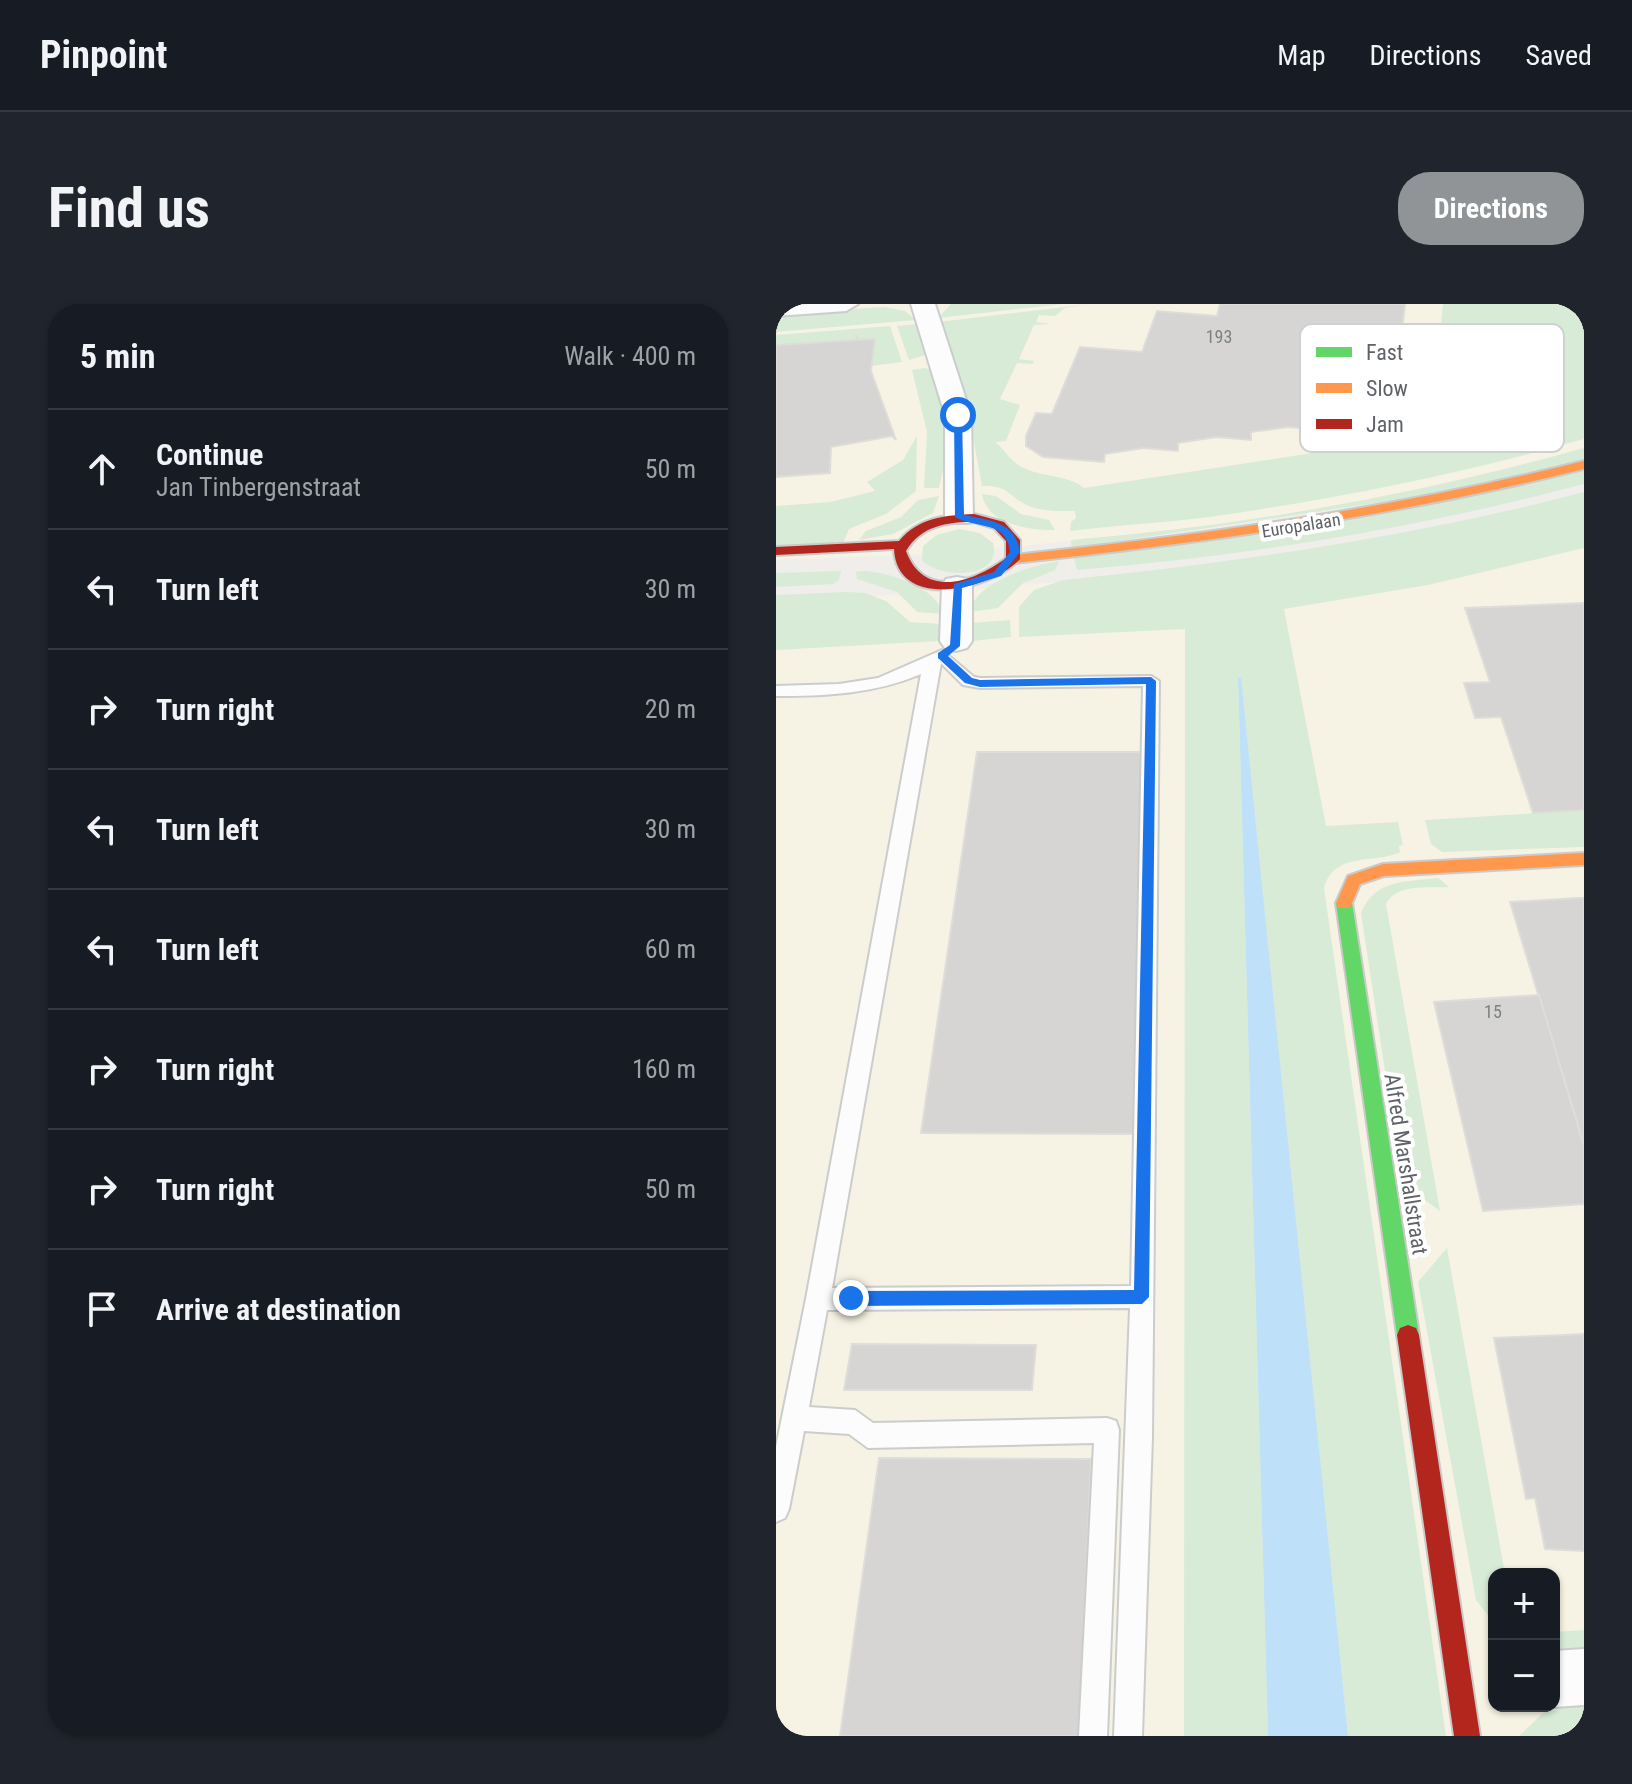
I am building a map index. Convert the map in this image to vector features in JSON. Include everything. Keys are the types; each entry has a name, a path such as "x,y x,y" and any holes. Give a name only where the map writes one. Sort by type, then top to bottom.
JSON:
{"street":[{"path":"776,309 846,304"},
{"path":"923,304 958,415 959,517"},
{"name":"Europalaan","path":"1013,549 1287,510 1429,483 1531,458"},
{"name":"Europalaan","path":"1013,549 1321,522 1475,493 1584,465"},
{"path":"776,568 901,554 924,526 959,517 999,525 1013,549 986,580 957,586 942,586 914,578 901,554"},
{"path":"776,551 901,554"},
{"path":"943,653 957,586"},
{"name":"Alfred Marshallstraat","path":"1474,1702 1343,898 1354,880 1383,870 1584,859"},
{"path":"1560,1679 1584,1677"}],"lane":[{"path":"776,691 854,691 909,674 943,653"},
{"path":"943,653 969,681 980,683 1151,681 1142,1297 1128,1736"},
{"path":"776,1509 943,653"},
{"path":"818,1299 1142,1297"},
{"path":"794,1418 855,1422 868,1436 1107,1430 1093,1736"}],"shaded area":[{"path":"776,304 1584,304 1584,453 1358,506 1238,523 955,553 776,560"},
{"path":"1584,499 1584,1736 776,1736 776,604 1349,560"}],"green space":[{"path":"951,304 1063,304 938,318"},
{"path":"1090,304 1065,308 1055,316 1039,315 1036,322 1051,324 1034,325 1019,359 1034,361 1033,364 1017,363 1000,399 1020,405 1006,441 995,442 1024,468 1070,480 1084,488 1318,452 1538,452 1304,502 1209,517 1070,531 1071,522 1076,518 1075,511 1035,508 998,487 982,486 966,399 938,322"},
{"path":"1443,304 1584,304 1584,439 1564,445 1564,324 1441,324"},
{"path":"885,307 905,311 916,320 776,332 776,316 783,313"},
{"path":"918,324 928,354 909,360 897,326"},
{"path":"890,326 902,362 871,366 857,335 857,340 776,345 776,335"},
{"path":"912,370 934,370 945,404 949,444 939,488 924,488 927,432"},
{"path":"917,436 916,491 886,514 849,529 843,543 776,548 776,506 830,502 875,491 867,482 903,460"},
{"path":"1584,448 1584,460 1470,489 1072,548 1071,540 1265,517 1394,494"},
{"path":"1584,470 1584,484 1396,527 1269,548 1141,564 1077,570 1074,558"},
{"path":"1584,492 1584,548 1428,585 1284,609 1326,826 1398,822 1403,845 1399,846 1400,852 1390,856 1346,863 1329,876 1324,888 1446,1736 1348,1736 1238,679 1268,1736 1184,1736 1185,629 1019,637 1019,607 1034,590 1063,580 1325,546 1455,522"},
{"path":"982,494 996,496 1021,514 1049,520 1055,530 1011,524 992,512"},
{"path":"939,496 933,513 893,534 859,540 866,531 901,517 918,500"},
{"path":"959,529 980,533 993,543 994,555 989,564 955,573 942,571 922,560 923,546 937,535"},
{"path":"1059,561 1055,570 1023,583 998,608 970,612 974,601 993,584 1020,571"},
{"path":"841,571 839,580 833,584 776,587 776,573"},
{"path":"856,572 885,574 922,589 939,604 943,614 917,612 897,592 857,579"},
{"path":"865,593 886,601 910,622 942,624 939,641 776,650 776,595"},
{"path":"1010,620 1011,637 972,641 971,623"},
{"path":"1584,810 1584,847 1442,852 1431,844 1425,820"},
{"path":"1438,878 1449,887 1405,890 1391,897 1386,904 1440,1211 1402,1183 1361,913 1374,894 1383,888"},
{"path":"1447,1248 1504,1568 1488,1568 1488,1615 1476,1600 1418,1282"},
{"path":"1584,1630 1584,1652 1560,1653 1560,1632"},
{"path":"1584,1702 1584,1736 1519,1736 1543,1713 1560,1712 1560,1708"}],"water":[{"path":"1238,678 1241,678 1348,1736 1268,1736"}],"building":[{"path":"1220,304 1405,304 1403,324 1300,324 1300,428 1251,432 1251,440 1216,437 1178,443 1178,451 1143,448 1105,454 1104,462 1043,457 1026,446 1026,436 1036,413 1052,414 1080,347 1142,352 1157,311 1217,316"},
{"path":"856,335 859,340 875,339 871,371 896,440 892,436 831,447 830,473 776,477 776,345 857,340"},
{"path":"1584,603 1584,810 1533,813 1501,717 1475,718 1464,683 1490,682 1465,608"},
{"path":"977,752 1147,752 1136,1134 921,1133"},
{"path":"1584,898 1584,1146 1510,902"},
{"path":"1539,995 1584,1146 1584,1204 1483,1211 1434,1002"},
{"path":"1584,1334 1584,1551 1545,1549 1535,1498 1526,1499 1494,1338"},
{"path":"852,1344 1036,1345 1032,1390 844,1390"},
{"path":"879,1458 1091,1459 1079,1736 840,1736"}],"traffic: fast":[{"path":"1344,903 1408,1335"}],"traffic: slow":[{"path":"1013,559 1300,524 1443,498 1584,465"},
{"path":"1344,903 1354,880 1383,870 1584,859"}],"traffic: jam":[{"path":"974,518 999,525 1013,540 1013,559 984,577 948,586 931,585 916,579 905,568 899,551 905,541 921,528 951,519 974,518"},
{"path":"776,551 901,545"},
{"path":"1408,1335 1467,1736"}],"route":[{"path":"851,1298 1142,1297 1151,681 980,683 969,681 942,655 955,646 957,586 986,580 997,574 1007,567 1015,552 1013,540 999,525 959,517 961,438 958,415"}]}
